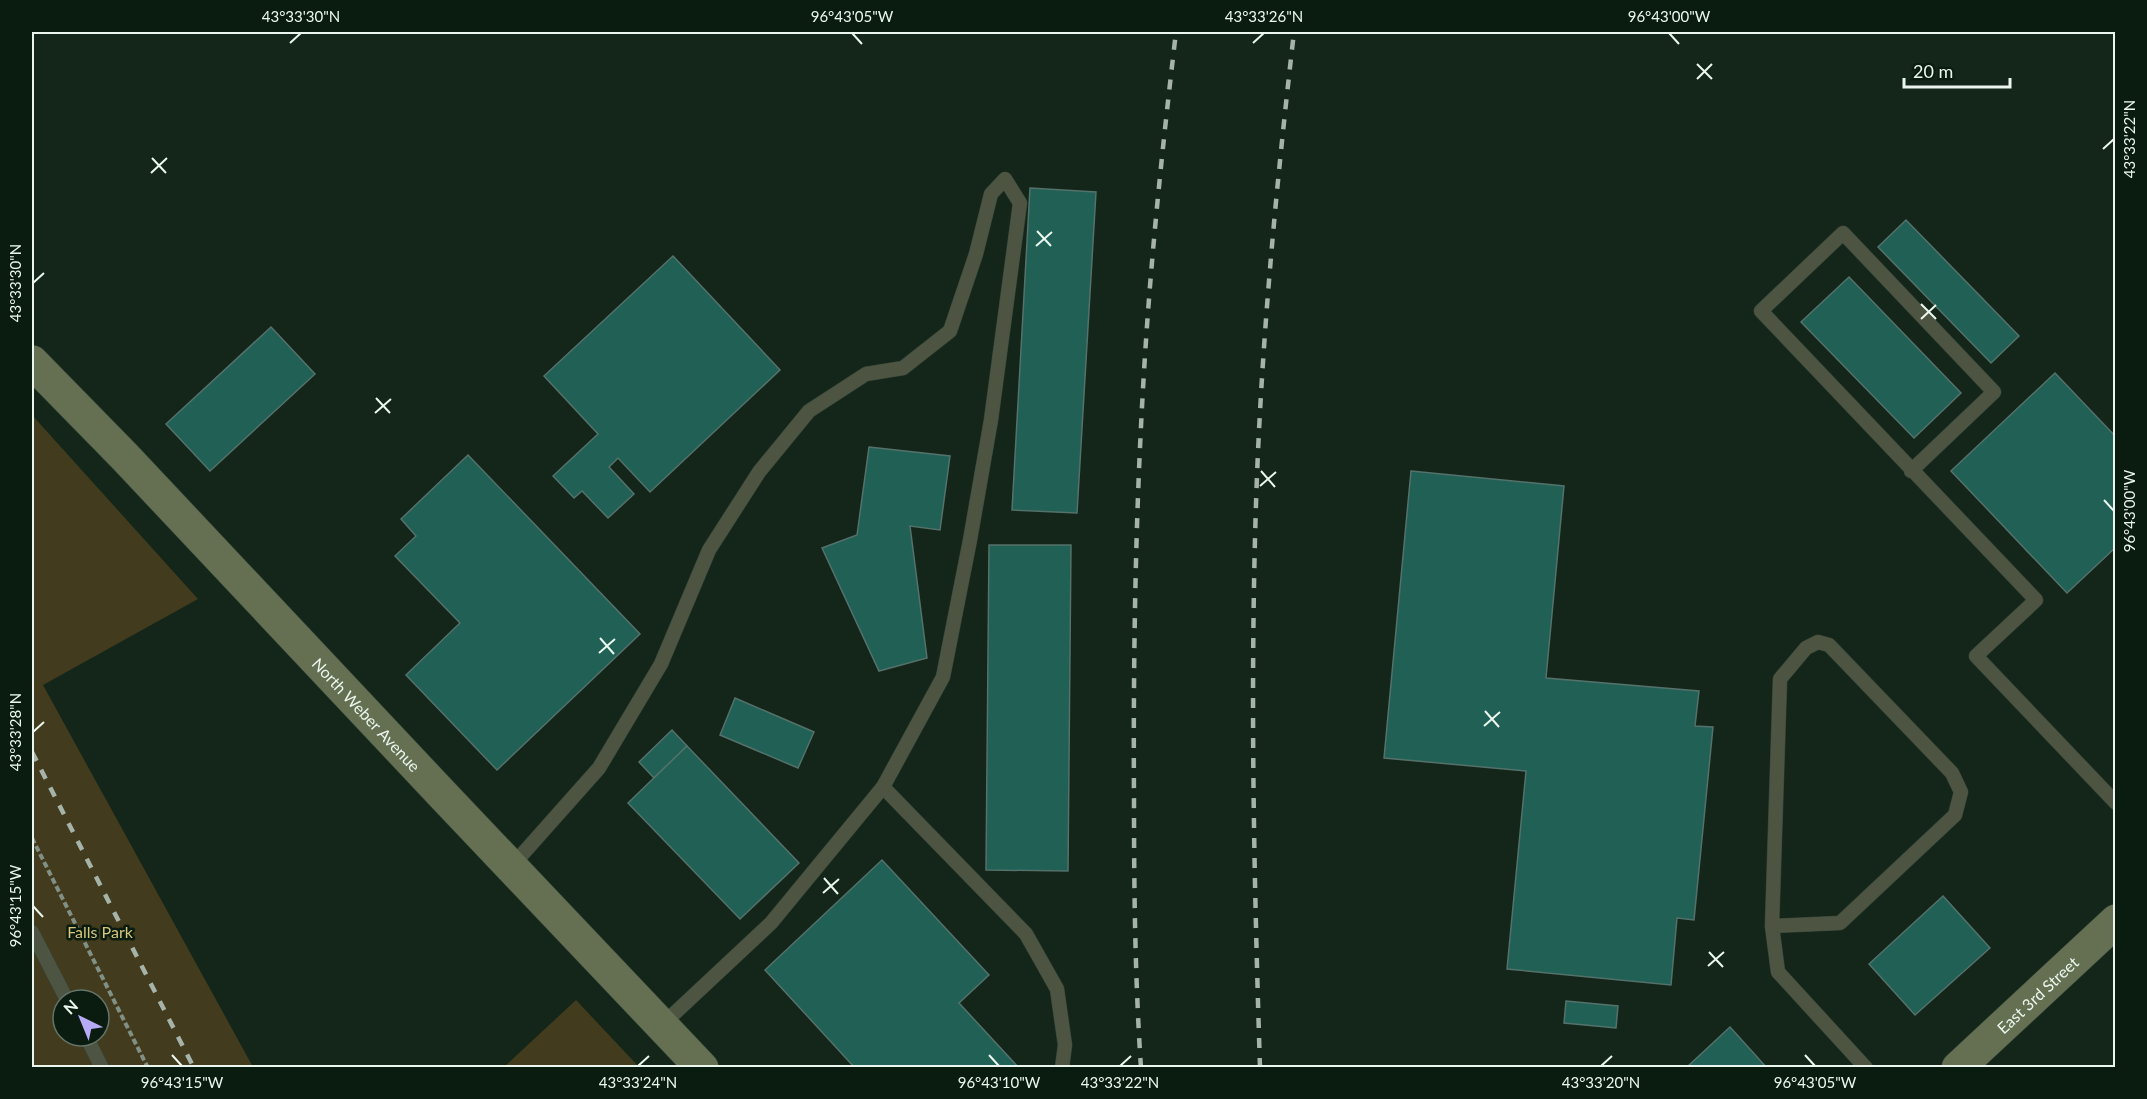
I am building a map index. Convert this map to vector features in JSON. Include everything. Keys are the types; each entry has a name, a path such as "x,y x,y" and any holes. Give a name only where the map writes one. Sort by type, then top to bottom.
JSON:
{"street":[{"name":"North Weber Avenue","path":"32,362 125,457 702,1068"},
{"name":"East 3rd Street","path":"1959,1067 2115,921"}],"lane":[{"path":"512,867 599,768 661,664 710,550 759,472 809,411 866,374 903,368 950,331 976,254 991,194 1005,179 1020,203 991,420 943,677 883,787 771,923 662,1025"},
{"path":"1911,471 1994,392 1842,233 1761,311 1911,471 2036,600 1976,656 2115,802"},
{"path":"1772,926 1840,923 1955,815 1961,792 1952,773 1829,645 1818,642 1806,648 1780,679 1772,926 1778,972 1866,1068"},
{"path":"883,787 1026,934 1057,989 1065,1045 1062,1068"},
{"path":"32,932 61,988"},
{"path":"92,1048 102,1068"}],"path":[{"path":"32,838 148,1068"}],"green space":[{"name":"Falls Park","path":"32,415 198,599 43,685 253,1067 32,1067"},
{"path":"576,1000 639,1067 504,1067"}],"building":[{"path":"1030,188 1096,192 1077,513 1012,510"},
{"path":"1906,220 2019,336 1991,363 1878,247"},
{"path":"673,256 780,370 650,492 618,458 609,467 634,494 608,518 582,491 574,498 553,476 598,434 544,376"},
{"path":"1849,277 1961,393 1914,438 1801,322"},
{"path":"271,327 315,374 210,471 166,424"},
{"path":"2055,373 2116,437 2116,547 2067,593 1951,471"},
{"path":"869,447 950,456 940,530 910,526 927,658 879,671 822,548 857,535"},
{"path":"468,455 640,634 497,770 406,675 460,623 395,556 416,536 401,519"},
{"path":"1411,471 1564,486 1546,678 1699,691 1695,726 1713,727 1694,920 1677,918 1671,985 1507,969 1526,771 1384,758"},
{"path":"989,545 1071,545 1068,871 986,870"},
{"path":"735,698 814,732 798,768 720,735"},
{"path":"672,730 687,746 654,778 639,762"},
{"path":"687,746 799,863 740,919 628,803"},
{"path":"882,860 989,975 959,1003 1019,1068 855,1068 765,970"},
{"path":"1943,896 1990,948 1915,1015 1869,964"},
{"path":"1566,1001 1618,1006 1616,1028 1564,1023"},
{"path":"1730,1027 1767,1068 1686,1068"}],"railway":[{"path":"1141,1068 1136,968 1134,835 1134,679 1138,495 1151,277 1176,32"},
{"path":"1260,1068 1254,786 1253,645 1256,504 1270,267 1294,32"},
{"path":"32,752 194,1068"}]}
